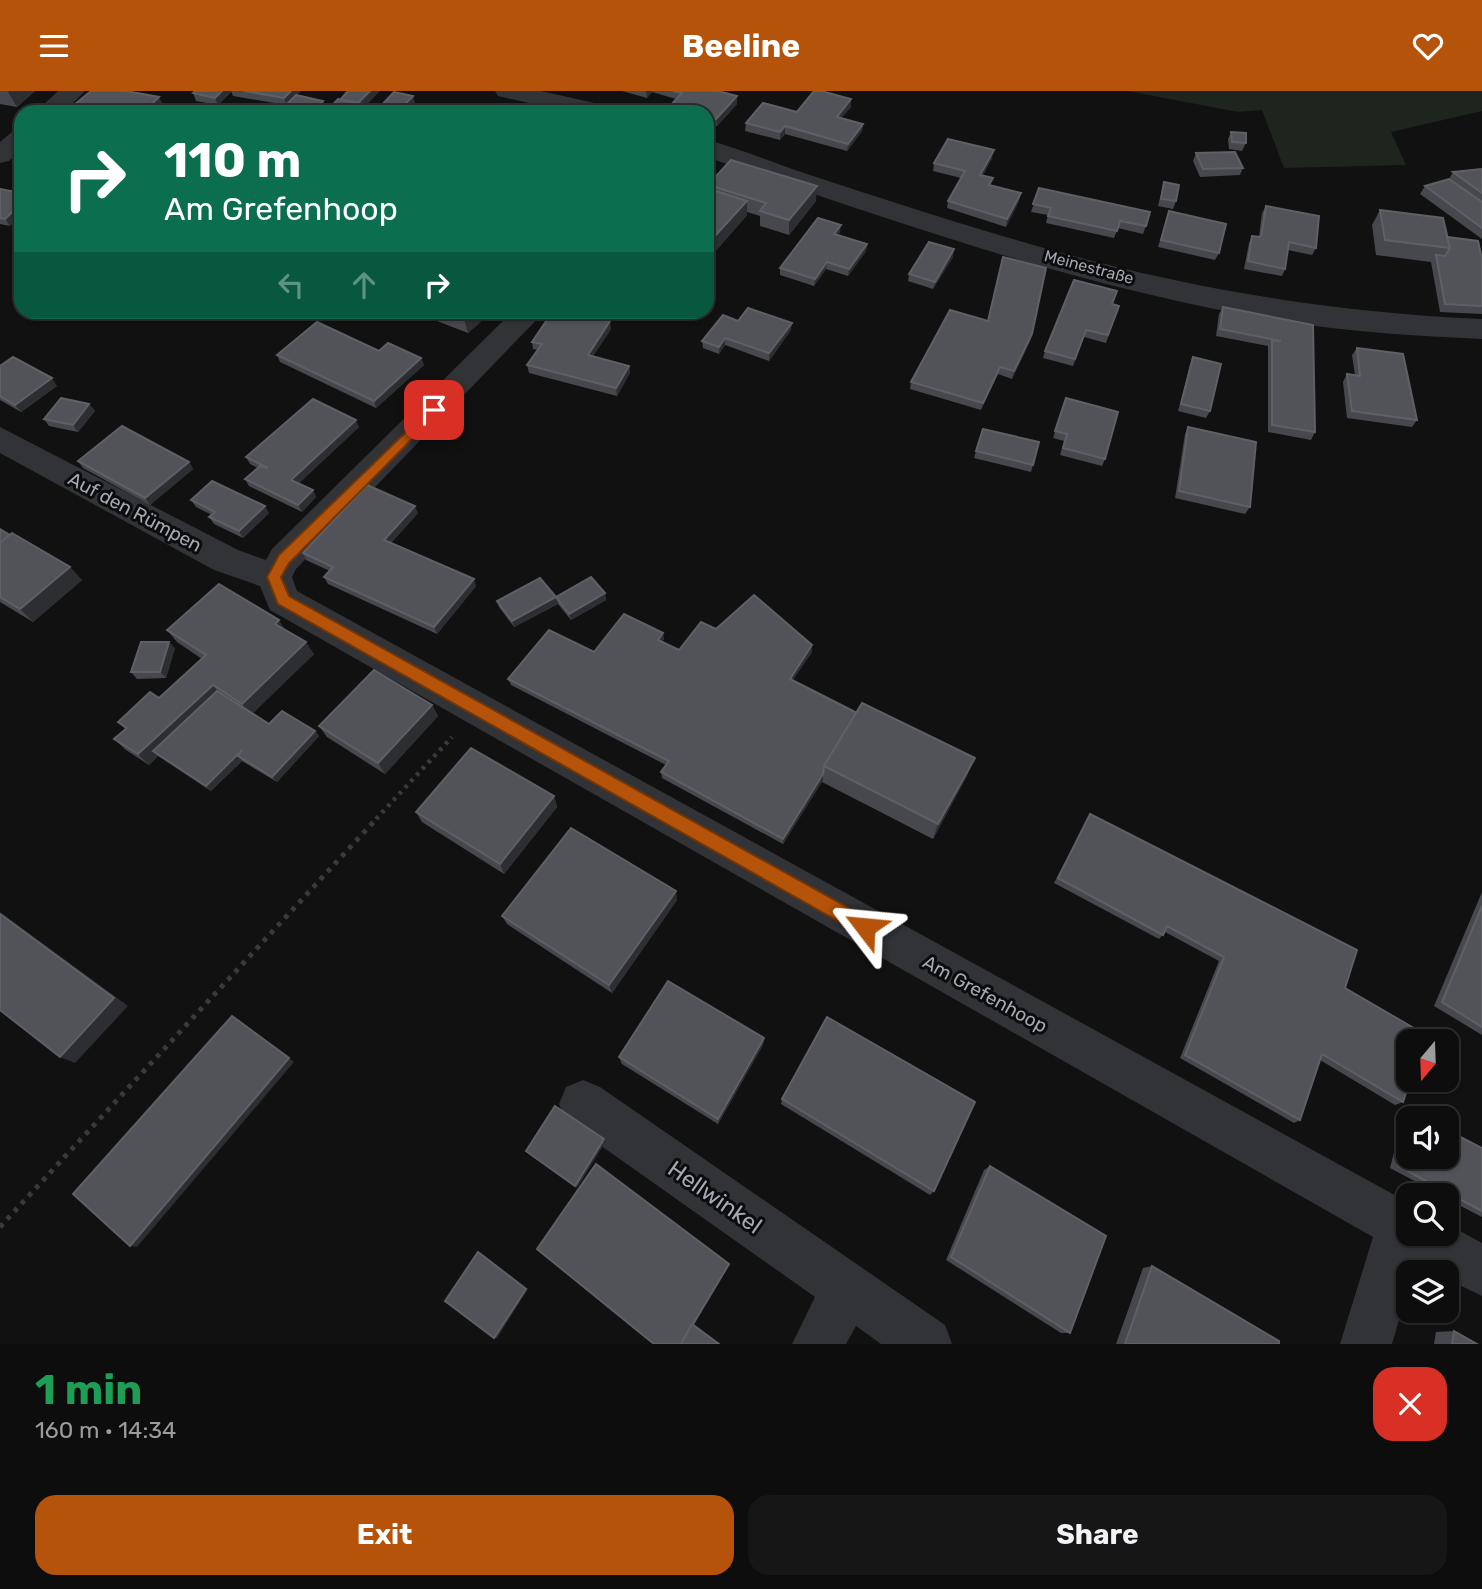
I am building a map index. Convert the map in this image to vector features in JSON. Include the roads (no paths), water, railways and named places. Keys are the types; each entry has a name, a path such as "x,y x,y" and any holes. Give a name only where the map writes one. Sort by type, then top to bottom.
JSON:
{"street":[{"path":"58,105 74,91"},
{"path":"508,91 570,105"},
{"path":"0,155 14,143"},
{"name":"Meinestraße","path":"714,150 953,228 1176,289 1332,320 1399,328 1482,329"},
{"path":"274,577 284,559 523,319"},
{"name":"Auf den Rümpen","path":"0,439 226,561 274,577"},
{"name":"Am Grefenhoop","path":"274,577 283,600 1396,1223"},
{"name":"Hellwinkel","path":"583,1104 926,1344"},
{"path":"1366,1344 1402,1246"},
{"name":"Am Grefenhoop","path":"1437,1246 1482,1271"},
{"path":"818,1344 847,1290"}]}
